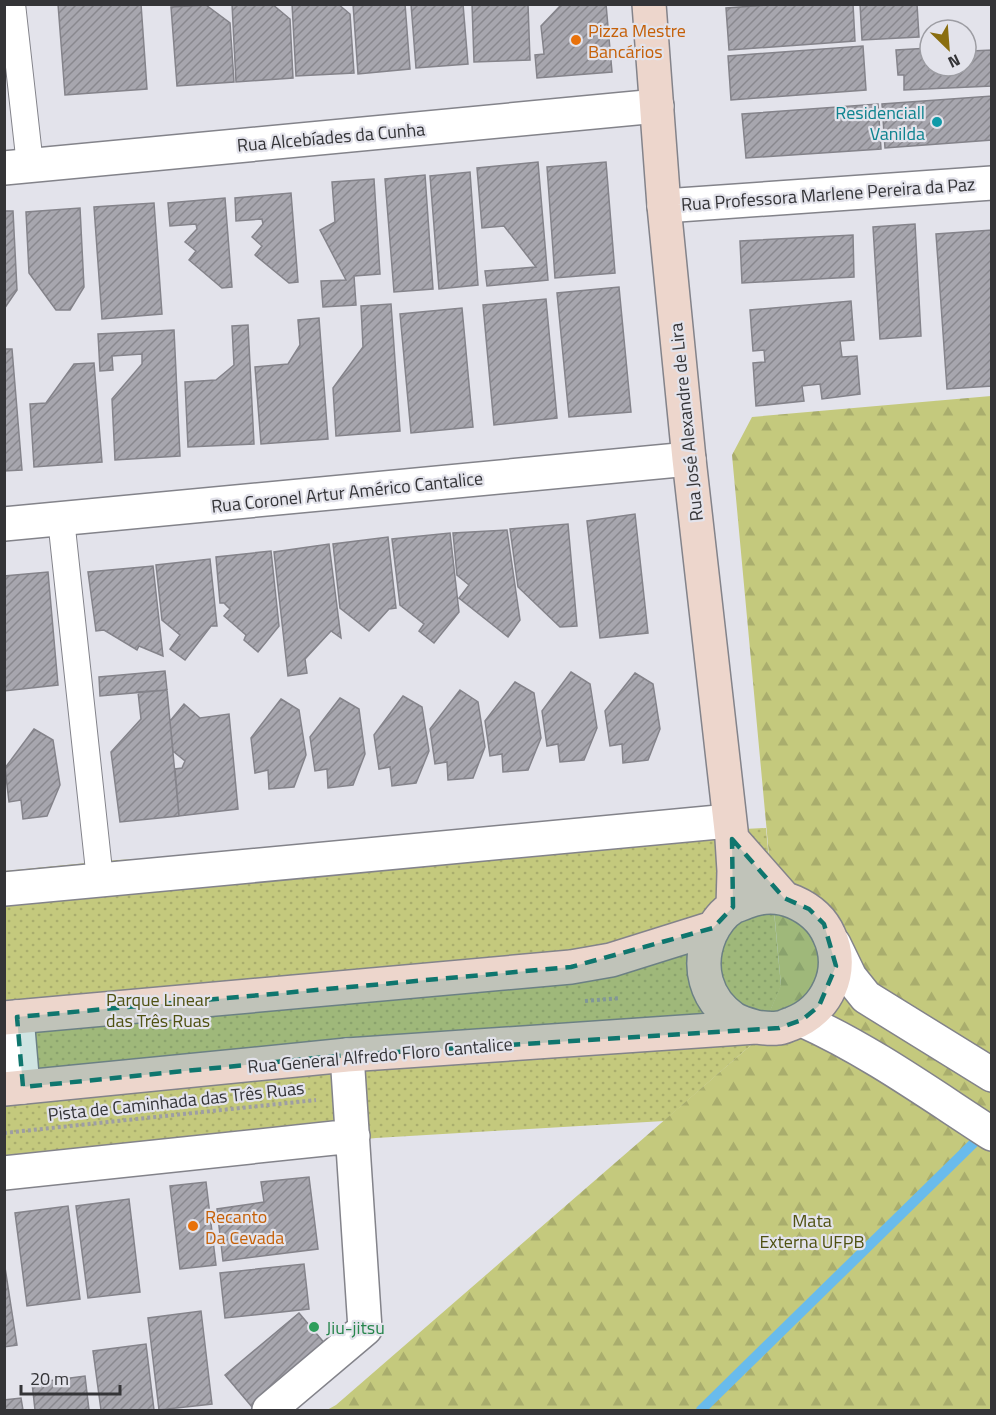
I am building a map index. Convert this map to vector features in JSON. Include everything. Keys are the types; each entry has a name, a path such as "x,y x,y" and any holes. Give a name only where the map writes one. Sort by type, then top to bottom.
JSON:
{"main road":[{"name":"Rua José Alexandre de Lira","path":"649,4 664,206 734,871 723,917"},
{"path":"730,830 796,903 824,924 834,944 836,966 831,987 819,1006 802,1020"},
{"path":"11,1018 571,968 611,960 723,917 758,897 796,903"},
{"name":"Rua General Alfredo Floro Cantalice","path":"723,917 705,947 703,968 708,988 719,1006 736,1020 756,1027"},
{"name":"Rua General Alfredo Floro Cantalice","path":"14,1088 347,1055 756,1027 779,1028 802,1020"}],"street":[{"path":"12,4 17,166"},
{"name":"Rua Alcebíades da Cunha","path":"17,166 657,106"},
{"name":"Rua Professora Marlene Pereira da Paz","path":"664,206 992,183"},
{"name":"Rua Coronel Artur Américo Cantalice","path":"4,524 689,459"},
{"path":"61,519 100,879"},
{"path":"4,889 100,879 124,879 730,830"},
{"path":"834,944 850,977 866,997 992,1075"},
{"path":"11,1018 14,1088"},
{"path":"802,1020 830,1032 992,1134"},
{"path":"269,1410 365,1329 347,1055"},
{"path":"4,1173 353,1136"}],"path":[{"name":"Pista de Caminhada das Três Ruas","path":"4,1133 350,1096"}],"highlighted area":[{"path":"732,839 784,898 809,909 824,924 836,966 819,1006 802,1020 779,1028 347,1055 23,1087 17,1017 571,967 713,928 733,907"}],"green space":[{"name":"Mata Externa UFPB","path":"991,396 991,1410 327,1410 336,1405 758,1039 781,985 732,455 752,417"},
{"name":"Parque Linear das Três Ruas","path":"766,828 781,986 758,1039 664,1121 376,1138 5,1176 5,871 117,860"}],"building":[{"path":"58,4 141,4 147,89 65,95"},
{"path":"232,4 272,4 290,19 293,78 236,82"},
{"path":"292,4 338,4 350,14 354,73 296,76"},
{"path":"353,4 405,4 410,69 358,74"},
{"path":"411,4 463,4 468,64 416,68"},
{"path":"472,4 528,4 530,60 474,62"},
{"name":"Pizza Mestre Bancários","path":"559,4 606,4 612,72 537,78 535,55 544,54 541,26 560,6"},
{"path":"779,4 853,4 855,41 729,50 726,8"},
{"path":"860,4 917,4 918,37 862,40"},
{"path":"206,5 230,23 234,82 177,86 171,7"},
{"path":"863,46 866,90 731,100 728,56"},
{"path":"918,49 918,78 978,78 978,51 992,50 992,86 904,90 904,75 898,75 896,50"},
{"name":"Residenciall Vanilda","path":"992,96 992,140 885,148 882,104"},
{"path":"878,104 881,149 746,158 742,114"},
{"path":"538,162 548,280 487,286 485,271 536,267 504,226 482,228 477,168"},
{"path":"606,162 615,273 555,278 547,167"},
{"path":"470,172 478,285 439,289 430,176"},
{"path":"425,175 433,289 394,292 385,179"},
{"path":"374,179 380,274 354,276 356,305 323,307 321,281 346,280 320,230 335,222 332,182"},
{"path":"291,193 298,282 289,283 255,255 262,246 252,237 263,224 262,219 236,221 235,198"},
{"path":"225,198 232,287 222,288 189,260 196,251 185,242 197,229 196,224 170,226 168,203"},
{"path":"154,203 162,314 102,319 94,207"},
{"path":"80,208 84,287 70,310 56,310 29,273 26,212"},
{"path":"4,211 13,211 17,290 4,309"},
{"path":"915,224 921,336 880,339 873,227"},
{"path":"992,230 992,386 947,389 936,234"},
{"path":"853,235 854,277 742,283 740,241"},
{"path":"619,287 631,412 569,417 557,293"},
{"path":"546,299 557,418 494,425 483,305"},
{"path":"851,301 854,340 840,341 842,357 857,356 860,394 822,399 820,384 802,386 804,401 756,406 753,363 765,362 764,350 753,351 750,310"},
{"path":"391,304 400,431 336,436 333,388 363,347 361,306"},
{"path":"462,308 473,427 411,433 400,314"},
{"path":"319,318 328,439 261,444 255,367 288,364 300,345 298,320"},
{"path":"248,325 254,444 188,447 185,382 216,380 234,365 232,326"},
{"path":"174,330 180,456 115,460 112,399 142,364 142,354 112,356 113,370 100,371 98,334"},
{"path":"4,349 12,349 22,470 4,471"},
{"path":"94,363 102,462 34,467 30,404 46,403 74,364"},
{"path":"635,514 648,633 600,638 587,521"},
{"path":"568,524 577,626 560,627 518,587 510,529"},
{"path":"507,530 520,620 508,637 459,598 469,585 457,575 453,533"},
{"path":"450,533 459,612 434,643 419,631 424,624 400,605 392,539"},
{"path":"388,537 396,608 389,609 369,631 340,608 333,544"},
{"path":"329,544 341,638 331,631 305,659 307,673 288,676 274,552"},
{"path":"271,551 279,626 258,652 244,640 246,635 224,616 230,609 224,603 220,603 216,557"},
{"path":"210,559 217,626 211,626 185,660 170,649 180,635 162,620 156,565"},
{"path":"153,566 163,656 139,646 137,650 104,630 96,631 88,572"},
{"path":"48,572 58,685 4,691 4,576"},
{"path":"165,671 167,690 100,696 99,677"},
{"path":"571,672 590,684 597,728 584,760 560,762 558,744 547,746 542,711"},
{"path":"635,673 653,684 660,729 648,760 623,763 622,744 610,746 605,711"},
{"path":"515,682 534,693 541,738 528,770 503,772 502,754 490,756 485,721"},
{"path":"167,690 179,816 120,822 111,752 141,719 138,692"},
{"path":"460,690 478,702 485,747 473,778 448,780 447,762 435,764 430,729"},
{"path":"403,696 422,707 429,751 416,783 392,786 390,767 379,769 374,735"},
{"path":"340,698 359,709 365,754 353,785 328,788 327,769 315,771 310,737"},
{"path":"281,699 299,710 306,755 294,787 269,789 268,770 255,773 251,738"},
{"path":"184,704 200,718 229,714 238,809 179,816 175,769 182,768 185,761 173,751 170,721"},
{"path":"34,729 53,740 60,785 47,816 23,819 21,800 9,802 5,768"},
{"path":"309,1177 318,1249 223,1261 217,1209 264,1202 261,1182"},
{"name":"Recanto Da Cevada","path":"206,1182 216,1265 180,1269 170,1186"},
{"path":"129,1199 140,1292 88,1298 76,1206"},
{"path":"68,1206 80,1299 27,1306 15,1213"},
{"path":"4,1261 17,1345 4,1347"},
{"path":"304,1264 309,1309 225,1318 220,1273"},
{"path":"201,1311 212,1404 159,1410 148,1318"},
{"path":"299,1313 326,1345 252,1407 225,1375"},
{"path":"146,1344 154,1410 101,1410 93,1351"},
{"path":"85,1376 89,1410 35,1410 32,1383"},
{"path":"21,1398 23,1410 4,1410 4,1400"}],"waterway":[{"path":"701,1410 985,1132"}],"place":[{"name":"Pizza Mestre Bancários","path":"576,40"},
{"name":"Residenciall Vanilda","path":"937,122"},
{"name":"Recanto Da Cevada","path":"193,1226"},
{"name":"Jiu-jitsu","path":"314,1327"}]}
